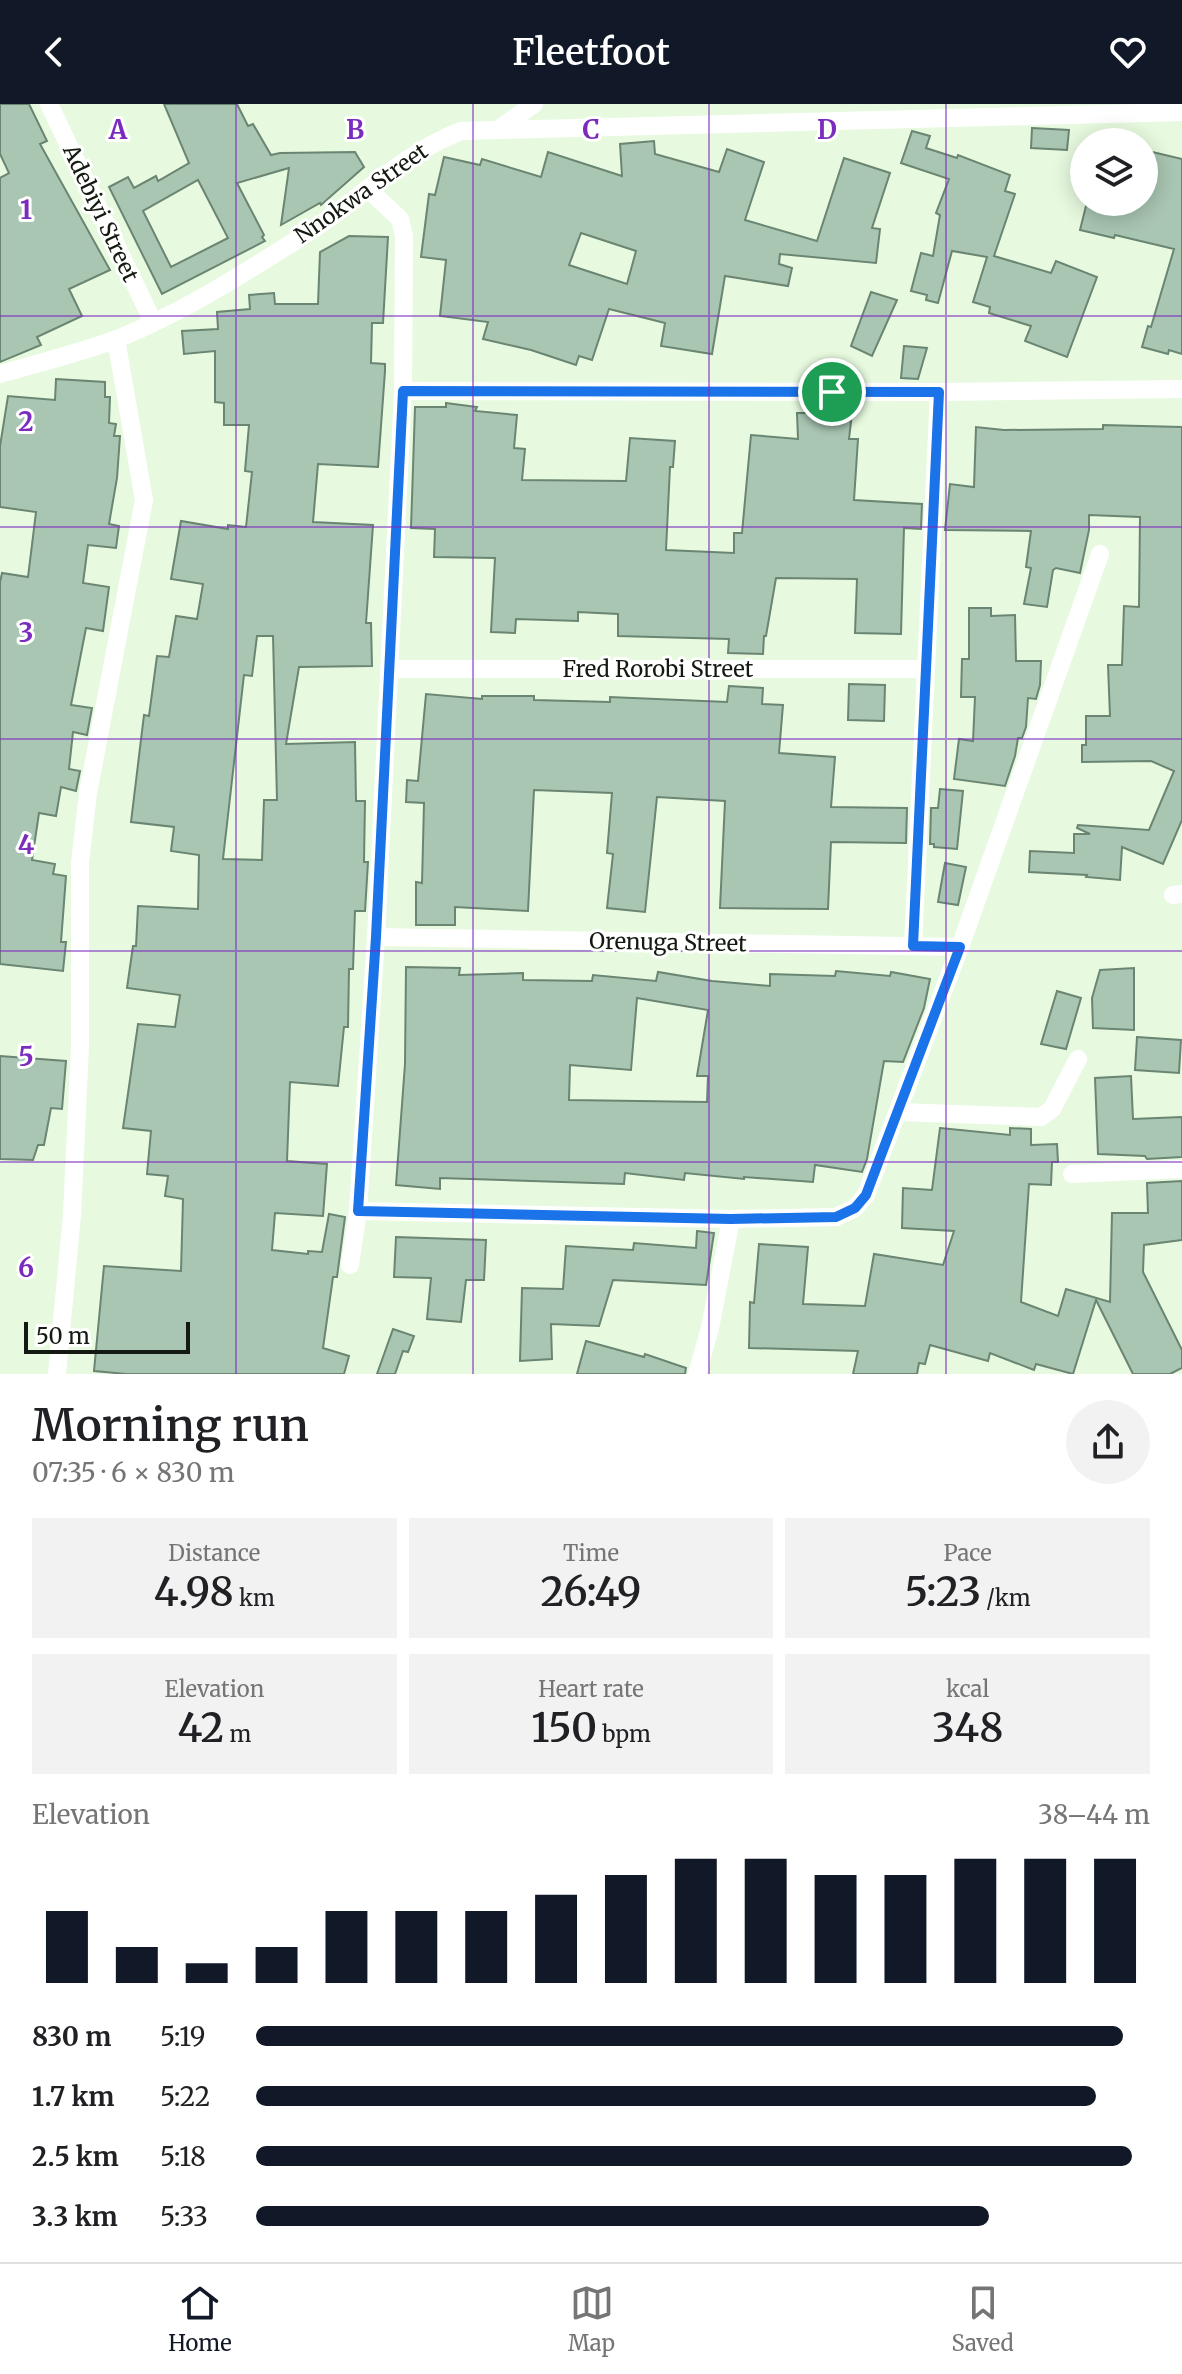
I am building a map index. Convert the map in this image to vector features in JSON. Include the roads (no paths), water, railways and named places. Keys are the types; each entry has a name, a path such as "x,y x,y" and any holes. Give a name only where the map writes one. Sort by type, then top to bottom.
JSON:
{"street":[{"name":"Adebiyi Street","path":"49,104 153,322"},
{"path":"499,129 534,104"},
{"name":"Nnokwa Street","path":"0,374 116,339 153,322 253,268 324,222 430,143 461,131 1150,108 1182,112"},
{"path":"350,1265 358,1211 376,937 403,391 404,236 400,219 368,189"},
{"path":"57,1374 72,1215 80,1046 82,849 88,793 144,500 116,339"},
{"path":"403,391 1182,389"},
{"path":"913,946 939,392"},
{"path":"358,1211 731,1219 836,1217 855,1208 866,1195 960,947 1100,554"},
{"name":"Fred Rorobi Street","path":"390,669 926,669"},
{"name":"Orenuga Street","path":"376,937 960,947"},
{"path":"898,1112 1041,1117 1052,1109 1078,1059"},
{"path":"1072,1174 1182,1169"},
{"path":"697,1374 710,1328 731,1219"}]}
